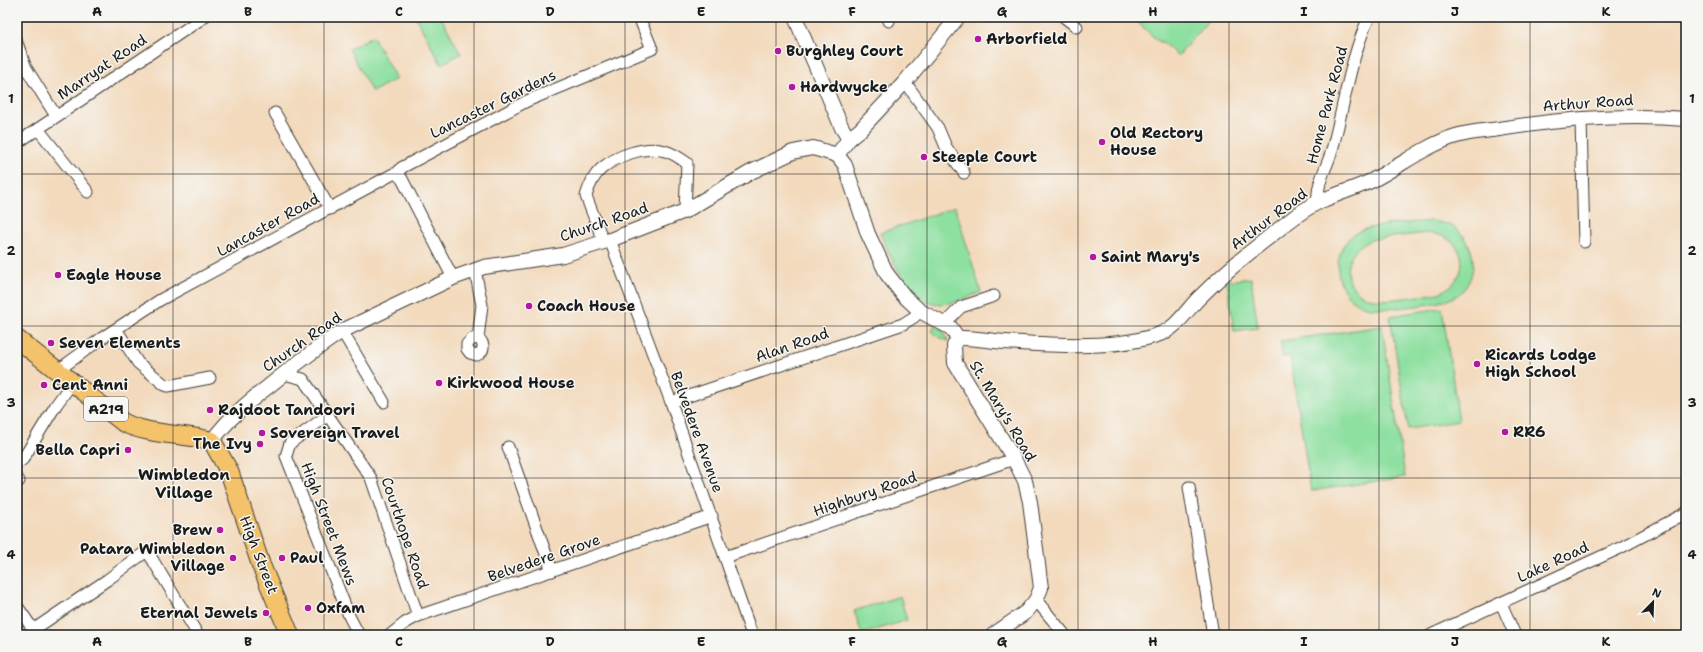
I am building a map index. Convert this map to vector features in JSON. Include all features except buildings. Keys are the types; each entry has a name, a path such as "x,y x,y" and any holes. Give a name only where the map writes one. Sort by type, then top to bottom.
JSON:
{"main road":[{"name":"A219","path":"17,339 118,420 133,427 154,432 212,441"},
{"name":"High Street","path":"212,441 229,471 261,565 290,635"}],"street":[{"name":"Marryat Road","path":"17,143 204,17"},
{"name":"Lancaster Gardens","path":"397,174 402,168 527,101 654,54 639,17"},
{"path":"795,17 842,128 849,139"},
{"path":"958,17 905,82 860,130 849,139 837,155 845,165 868,234 887,274 904,296 920,311 951,328 958,338"},
{"path":"1064,17 1077,27"},
{"name":"Home Park Road","path":"1318,202 1319,185 1330,158 1357,50 1369,17"},
{"path":"17,43 26,68 56,116"},
{"path":"905,82 938,128 946,147 964,173"},
{"path":"275,114 330,208"},
{"name":"Arthur Road","path":"958,338 970,337 1001,342 1068,345 1121,343 1147,338 1163,333 1175,324 1209,288 1262,243 1318,202 1360,186 1430,148 1456,136 1523,125 1581,119 1645,117 1686,119"},
{"path":"1581,119 1584,242"},
{"path":"38,129 88,192"},
{"name":"Church Road","path":"212,441 230,419 284,374 342,331 453,278 484,267 563,254 607,242 685,211 751,172 793,152 813,148 837,155"},
{"path":"607,242 586,196 592,179 600,169 625,155 639,151 665,150 687,163 685,211"},
{"path":"397,174 402,179 453,278"},
{"name":"Lancaster Road","path":"56,370 160,300 389,175 397,174"},
{"name":"Belvedere Avenue","path":"607,242 671,402 712,516 752,635"},
{"path":"475,270 482,305 478,338"},
{"path":"944,324 961,307 994,296"},
{"name":"Alan Road","path":"671,402 903,324 920,311"},
{"path":"116,329 138,363 165,385 168,386 210,378"},
{"path":"342,331 384,402"},
{"name":"St. Mary's Road","path":"958,338 954,346 955,363 1014,459 1025,481 1030,502 1041,578 1040,588 1036,600 1026,612 993,635"},
{"name":"Courthope Road","path":"284,374 303,379 371,478 418,616"},
{"path":"17,464 23,459 56,405 72,383"},
{"name":"High Street Mews","path":"328,416 290,443 286,456 350,618 359,635"},
{"path":"508,447 552,571"},
{"name":"Highbury Road","path":"725,557 1014,459"},
{"path":"1189,487 1213,635"},
{"name":"Lake Road","path":"1431,635 1620,548 1686,513"},
{"name":"Belvedere Grove","path":"390,635 405,623 418,616 712,516"},
{"path":"17,606 35,632 144,553 147,553 198,635"},
{"path":"1036,600 1065,635"},
{"path":"1501,603 1515,635"}],"green space":[{"path":"441,17 461,54 441,64 416,18"},
{"path":"1132,17 1211,17 1178,56 1161,41 1160,43"},
{"path":"373,36 396,79 372,92 349,49"},
{"path":"955,207 981,292 951,303 940,304 929,302 910,288 902,277 889,254 880,233"},
{"path":"1430,221 1453,227 1461,233 1467,241 1473,261 1472,271 1464,289 1456,296 1440,302 1403,307 1373,308 1361,305 1351,299 1344,290 1339,279 1338,267 1340,255 1345,244 1353,235 1359,231 1378,226","holes":["1428,233 1441,235 1451,241 1458,249 1461,258 1461,268 1458,277 1450,286 1439,293 1384,300 1369,298 1359,293 1352,285 1348,277 1350,258 1364,243 1375,239"]},
{"path":"1251,278 1258,328 1234,331 1227,281"},
{"path":"1442,308 1459,421 1408,429 1390,316"},
{"path":"934,326 943,330 948,341 938,337 932,331"},
{"path":"1382,326 1405,477 1311,491 1290,356 1283,357 1280,341"},
{"path":"900,596 907,620 862,634 854,611"}],"place":[{"name":"Arborfield","path":"978,39"},
{"name":"Burghley Court","path":"778,51"},
{"name":"Hardwycke","path":"792,87"},
{"name":"Old Rectory House","path":"1102,142"},
{"name":"Steeple Court","path":"924,157"},
{"name":"Saint Mary's","path":"1093,257"},
{"name":"Eagle House","path":"58,275"},
{"name":"Coach House","path":"529,306"},
{"name":"Seven Elements","path":"51,343"},
{"name":"Ricards Lodge High School","path":"1477,364"},
{"name":"Kirkwood House","path":"439,383"},
{"name":"Cent Anni","path":"44,385"},
{"name":"Rajdoot Tandoori","path":"210,410"},
{"name":"RR6","path":"1505,432"},
{"name":"Sovereign Travel","path":"262,433"},
{"name":"The Ivy","path":"260,444"},
{"name":"Bella Capri","path":"128,450"},
{"name":"Brew","path":"220,530"},
{"name":"Patara Wimbledon Village","path":"233,558"},
{"name":"Paul","path":"282,558"},
{"name":"Oxfam","path":"308,608"},
{"name":"Eternal Jewels","path":"266,613"}],"district":[{"name":"Wimbledon Village","path":"184,483"}]}
